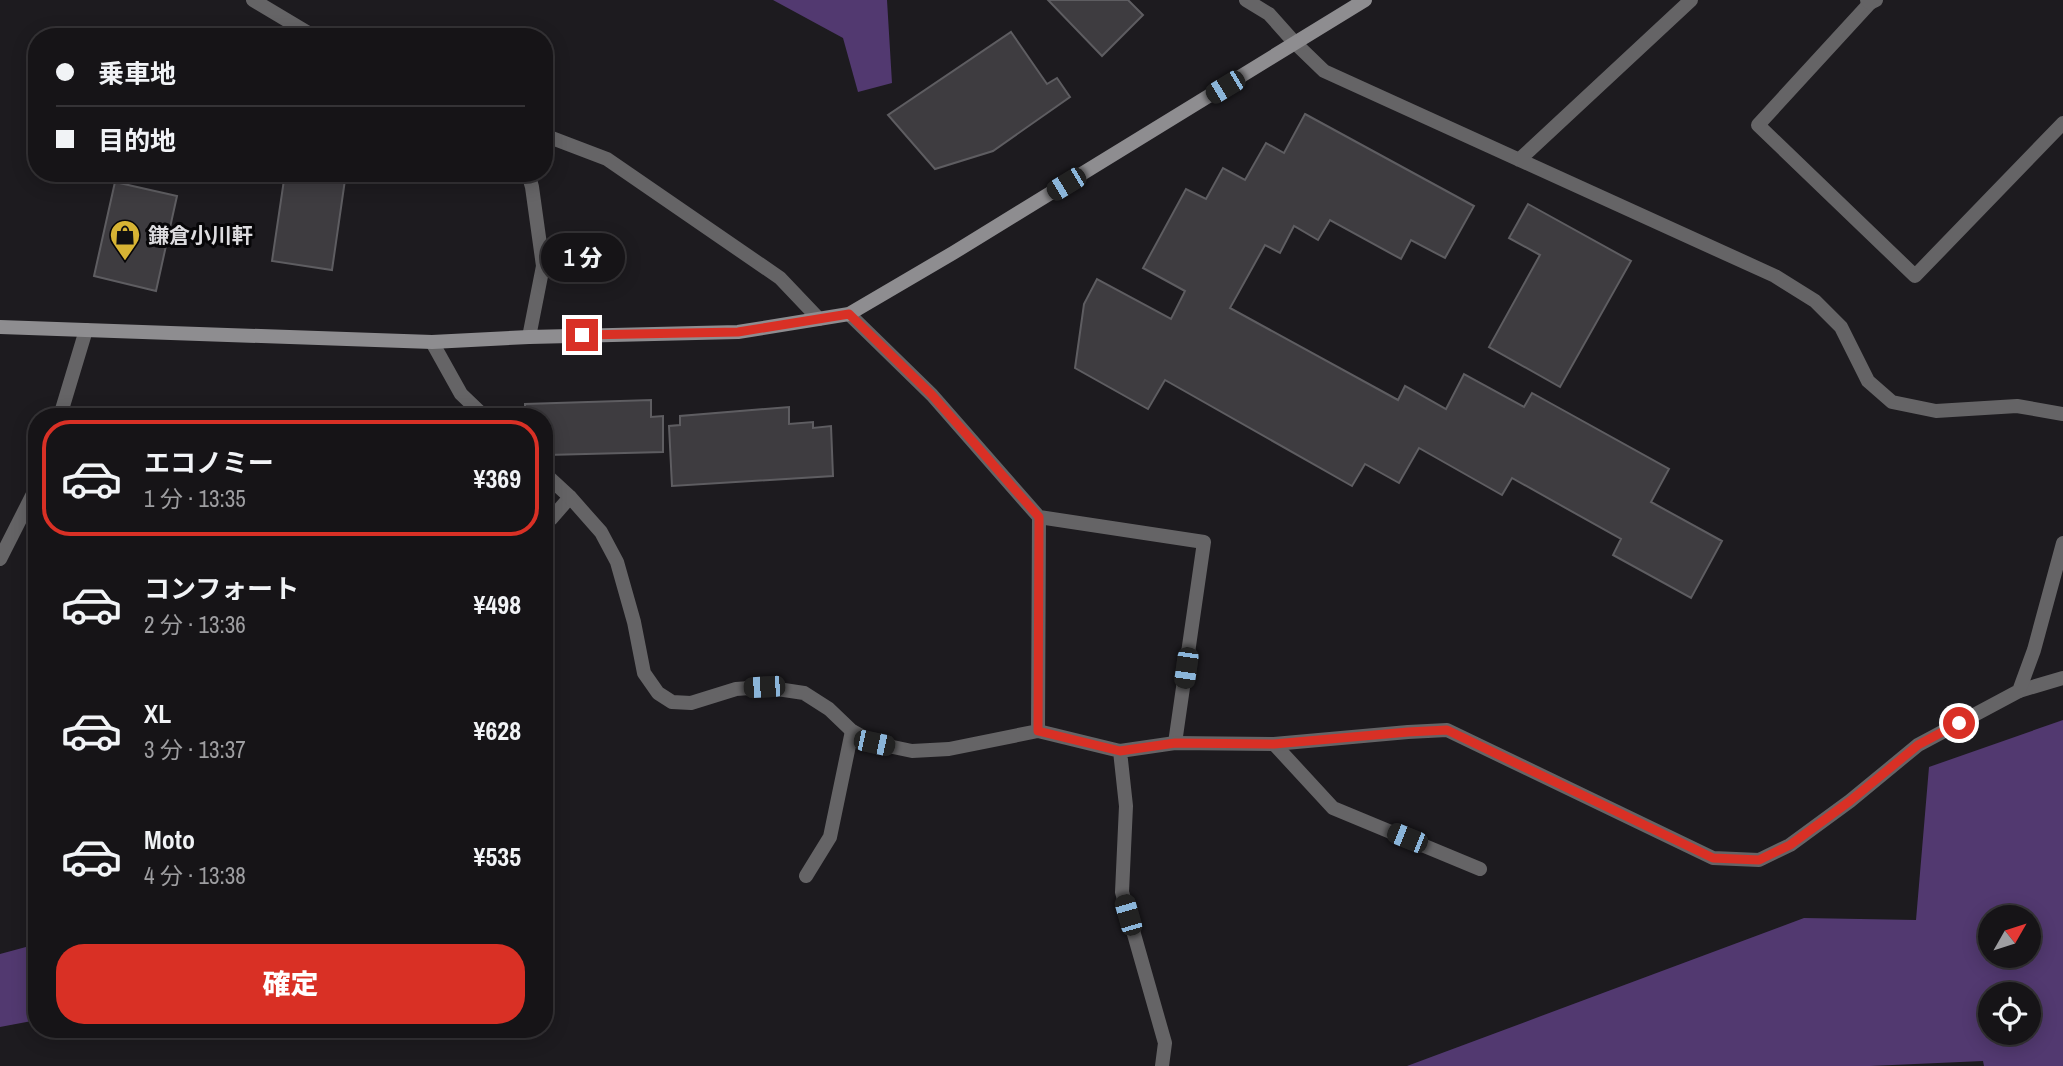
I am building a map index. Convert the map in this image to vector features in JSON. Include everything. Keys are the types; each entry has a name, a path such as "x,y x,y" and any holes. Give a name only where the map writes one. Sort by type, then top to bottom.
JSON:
{"street":[{"path":"253,0 300,28"},
{"path":"1246,0 1269,14 1325,71 1775,276 1815,301 1841,327 1868,381 1892,402 1937,411 2017,406 2063,414"},
{"path":"0,327 432,342 738,332 849,314 1365,0"},
{"path":"1520,160 1691,0"},
{"path":"1871,1 1758,125 1914,276 2063,123"},
{"path":"553,138 607,159 780,278 819,319"},
{"path":"529,337 543,266 530,182"},
{"path":"849,314 932,395 1039,517 1204,542 1175,743"},
{"path":"62,408 86,330"},
{"path":"432,342 461,394 476,408"},
{"path":"553,481 601,532 617,562 634,622 644,673 658,693 672,702 691,703 736,689 764,687 804,693 829,709 852,731 874,743 912,751 949,749 1038,731 1120,751 1175,743 1274,744 1447,730 1713,858 1759,860 1790,845 1918,745 2019,691 2063,678"},
{"path":"553,517 570,497"},
{"path":"0,559 28,504"},
{"path":"1038,731 1039,517"},
{"path":"2019,691 2034,650 2063,542"},
{"path":"806,876 830,837 852,731"},
{"path":"1274,744 1333,808 1480,869"},
{"path":"1120,751 1126,806 1122,892 1165,1043 1162,1066"}],"shaded area":[{"path":"773,0 887,0 892,83 858,92 843,38"},
{"path":"2063,720 2063,1066 1984,1066 1983,1061 1870,1066 1407,1066 1804,918 1916,920 1929,767"},
{"path":"28,946 28,1022 0,1027 0,954"}],"building":[{"path":"1048,0 1128,0 1143,15 1102,56"},
{"path":"1011,32 1047,84 1057,78 1070,97 993,151 935,169 888,115"},
{"path":"1305,114 1474,206 1445,258 1411,240 1401,259 1330,220 1318,240 1294,226 1280,253 1265,245 1230,308 1398,400 1405,386 1446,409 1464,374 1524,407 1532,393 1669,469 1651,502 1722,541 1691,598 1613,555 1621,539 1512,478 1502,495 1419,448 1399,483 1365,464 1352,486 1165,380 1148,409 1075,368 1084,304 1097,279 1171,319 1185,291 1143,268 1186,189 1206,199 1223,168 1245,180 1266,143 1284,153"},
{"path":"115,182 177,196 156,291 94,276"},
{"path":"284,182 345,182 332,270 272,261"},
{"path":"1528,204 1631,261 1560,387 1489,347 1540,255 1509,238"},
{"path":"651,400 651,417 663,416 663,452 553,455 553,408 525,408 525,404"},
{"path":"789,407 789,424 813,422 813,428 831,426 833,476 672,486 669,426 680,425 680,416"}],"place":[{"name":"鎌倉小川軒","path":"125,262"}],"route":[{"path":"582,335 738,332 849,314 932,395 1039,517 1038,731 1120,751 1175,743 1274,744 1447,730 1713,858 1759,860 1790,845 1850,801 1918,745 1959,723"}]}
